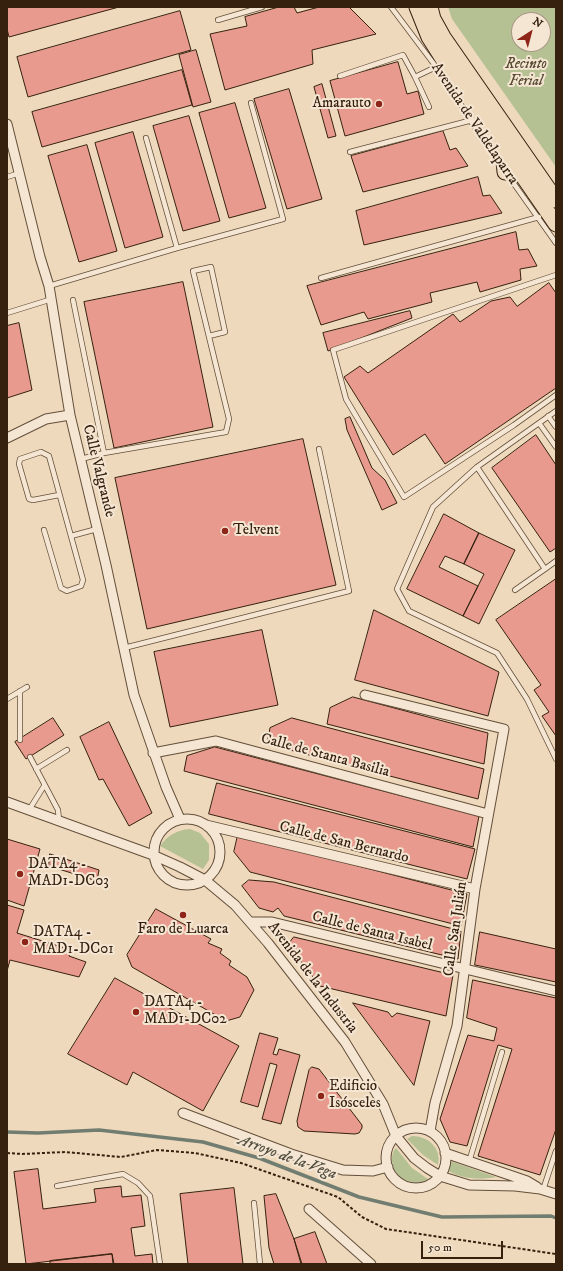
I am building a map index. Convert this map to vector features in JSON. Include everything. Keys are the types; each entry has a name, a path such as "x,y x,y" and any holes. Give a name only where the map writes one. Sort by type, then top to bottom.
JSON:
{"highway":[{"name":"Avenida de Valdelaparra","path":"417,7 429,37 455,78 476,119 503,147 556,224"},
{"name":"Avenida de Valdelaparra","path":"430,7 433,19 443,37 552,193"},
{"path":"503,147 505,172"}],"street":[{"name":"Calle Valgrande","path":"7,124 40,258 52,299 70,415 134,695 153,753 180,819"},
{"path":"7,438 46,419 70,415"},
{"name":"Calle San Julián","path":"365,695 504,729 475,889 457,1026 435,1103 430,1132"},
{"name":"Calle de Stanta Basilia","path":"153,753 216,741 488,814"},
{"name":"Avenida de la Industria","path":"7,802 153,855 205,880 235,905 345,1042 383,1104 396,1136 414,1158 440,1176 469,1185 515,1186 542,1190 556,1194"},
{"path":"180,819 190,819 206,824 214,833 220,852 214,872 205,880 187,885 173,882 160,872 153,855 158,835 171,822 180,819"},
{"name":"Calle de San Bernardo","path":"206,824 475,889"},
{"name":"Calle de Santa Isabel","path":"250,922 272,922 464,970 556,991"},
{"path":"183,1112 290,1154 343,1170 373,1171 388,1167"},
{"path":"412,1128 430,1132 442,1144 445,1153 445,1165 440,1176 433,1183 416,1188 398,1182 388,1167 387,1150 396,1136 412,1128"},
{"path":"445,1153 527,1181 542,1190"},
{"path":"309,1209 371,1264"}],"lane":[{"path":"218,20 262,7"},
{"name":"Avenida de Valdelaparra","path":"390,7 476,119 505,172 539,217 556,243"},
{"path":"340,76 403,54 429,107"},
{"path":"415,77 436,67"},
{"path":"49,286 177,248 283,219 251,103"},
{"path":"350,152 476,119"},
{"path":"146,138 177,248"},
{"path":"7,177 20,173"},
{"path":"321,278 539,217"},
{"path":"81,459 104,453 226,432 228,419 208,336 193,271 210,267 225,332 208,336"},
{"path":"556,275 333,350 346,398 404,497 514,425 556,395"},
{"path":"7,313 52,299"},
{"path":"73,300 104,453"},
{"path":"556,411 477,467 433,507 397,589 409,611 497,653 527,699 556,759"},
{"path":"548,416 556,427"},
{"path":"539,423 556,447"},
{"path":"124,648 349,592 319,449"},
{"path":"44,530 61,588 67,591 81,586 83,583 49,456 41,452 20,459 19,464 29,498 33,500 59,495"},
{"path":"477,467 544,569"},
{"path":"71,536 97,529"},
{"path":"515,590 556,561"},
{"path":"7,699 27,687"},
{"path":"20,691 20,740"},
{"path":"36,769 67,750"},
{"path":"30,757 58,810 59,822"},
{"path":"29,810 44,786"},
{"path":"469,1162 502,1052"},
{"path":"542,1190 556,1151"},
{"path":"57,1186 123,1174 138,1183 150,1196 160,1264"},
{"path":"254,1203 260,1264"}],"path":[{"path":"7,1153 22,1154 65,1152 121,1157 157,1150 195,1154 241,1163 338,1198 362,1217 386,1229 556,1254"}],"green space":[{"name":"Recinto Ferial","path":"448,7 556,7 556,167 452,19"},
{"path":"190,829 200,833 209,844 209,860 203,869 160,846 173,834"},
{"path":"412,1136 423,1138 436,1148 439,1159 438,1165 423,1155 407,1139"},
{"path":"396,1148 412,1168 428,1179 421,1183 417,1183 408,1181 397,1175 392,1161 392,1154"},
{"path":"450,1161 496,1177 464,1177 452,1173 447,1170"}],"building":[{"path":"7,7 119,7 9,37 7,29"},
{"path":"279,7 294,7 297,13 319,7 349,7 376,34 312,50 313,64 225,90 210,34 247,26 245,17"},
{"path":"180,11 191,50 28,97 17,57"},
{"path":"196,50 211,102 193,107 179,55"},
{"name":"Amarauto","path":"398,62 407,94 418,91 424,114 345,136 330,81"},
{"path":"182,70 192,105 42,147 32,112"},
{"path":"322,84 336,136 328,138 314,87"},
{"path":"289,89 322,199 287,209 254,99"},
{"path":"235,103 266,208 229,218 199,113"},
{"path":"189,116 220,221 183,231 153,126"},
{"path":"443,131 450,150 456,148 468,166 363,192 351,156"},
{"path":"133,132 163,237 125,248 95,143"},
{"path":"87,145 117,251 79,262 48,156"},
{"path":"478,177 483,196 490,195 502,213 364,245 356,211"},
{"path":"516,232 519,250 528,249 537,266 520,269 521,280 480,292 477,282 430,293 432,302 368,319 364,312 321,325 307,286"},
{"path":"183,282 213,427 114,448 84,302"},
{"path":"549,283 556,293 556,388 445,464 425,434 393,455 344,377 360,366 368,373 453,314 460,322 491,301 510,297 517,306"},
{"path":"410,311 412,318 328,351 323,333"},
{"path":"19,323 32,390 7,398 7,326"},
{"path":"350,417 372,468 385,480 397,503 382,510 347,430 345,419"},
{"path":"536,435 556,465 556,548 550,552 492,468"},
{"name":"Telvent","path":"303,439 336,585 147,629 115,478"},
{"path":"444,514 479,533 464,564 445,556 439,567 478,586 463,616 407,589"},
{"path":"479,533 515,550 479,624 463,616 484,574 464,564"},
{"path":"556,579 556,736 542,716 549,712 534,690 541,685 496,620"},
{"path":"374,610 499,672 488,716 355,680"},
{"path":"262,630 278,705 170,727 154,652"},
{"path":"353,697 488,733 484,764 327,724 330,708"},
{"path":"53,718 64,735 26,759 15,742"},
{"path":"292,718 484,769 478,799 267,744 270,728"},
{"path":"109,722 152,813 129,826 103,779 99,780 80,737"},
{"path":"215,747 479,816 473,847 184,771 187,756"},
{"path":"217,783 475,849 467,879 209,814"},
{"path":"238,835 467,894 461,926 250,872 234,852"},
{"name":"DATA4 - MAD1-DC03","path":"7,839 40,849 24,906 7,900"},
{"path":"50,854 99,870 97,881 49,866"},
{"path":"249,880 274,882 461,931 458,959 284,916 278,908 273,912 259,908 242,886"},
{"name":"DATA4 - MAD1-DC01","path":"7,905 24,910 17,933 71,950 69,956 86,962 79,977 10,960 7,971"},
{"path":"156,909 211,939 208,943 222,949 220,953 231,961 229,965 247,977 254,990 240,1017 226,1021 132,967 127,955"},
{"path":"480,932 556,949 556,982 475,965"},
{"path":"294,937 453,975 446,1016 320,986 288,945"},
{"name":"DATA4 - MAD1-DC02","path":"115,978 239,1046 203,1111 133,1072 127,1085 68,1054"},
{"path":"473,980 556,998 556,1129 540,1175 478,1156 512,1049 498,1045 467,1146 450,1142 440,1119 468,1035 494,1041 497,1028 467,1018"},
{"path":"353,1003 388,1012 392,1017 397,1013 430,1021 414,1085"},
{"path":"260,1033 278,1038 273,1054 277,1055 279,1049 300,1055 281,1124 262,1119 277,1065 270,1063 258,1107 241,1102"},
{"name":"Edificio Isósceles","path":"312,1067 319,1069 362,1125 359,1133 304,1131 298,1127 297,1121 309,1070"},
{"path":"38,1169 43,1209 96,1202 94,1189 121,1186 122,1197 141,1195 145,1226 131,1228 135,1256 152,1254 153,1264 114,1264 112,1254 26,1264 14,1172"},
{"path":"234,1188 243,1264 188,1264 180,1194"},
{"path":"276,1194 294,1239 301,1264 274,1264 269,1248 264,1196"},
{"path":"315,1232 327,1264 302,1264 294,1239"},
{"path":"112,1254 113,1264 50,1264 50,1261"}],"waterway":[{"name":"Arroyo de la Vega","path":"7,1132 38,1133 99,1130 203,1142 259,1158 359,1197 442,1217 551,1216 556,1218"}],"place":[{"name":"Amarauto","path":"379,104"},
{"name":"Telvent","path":"225,531"},
{"name":"DATA4 - MAD1-DC03","path":"20,874"},
{"name":"Faro de Luarca","path":"183,915"},
{"name":"DATA4 - MAD1-DC01","path":"25,942"},
{"name":"DATA4 - MAD1-DC02","path":"136,1012"},
{"name":"Edificio Isósceles","path":"321,1096"}]}
